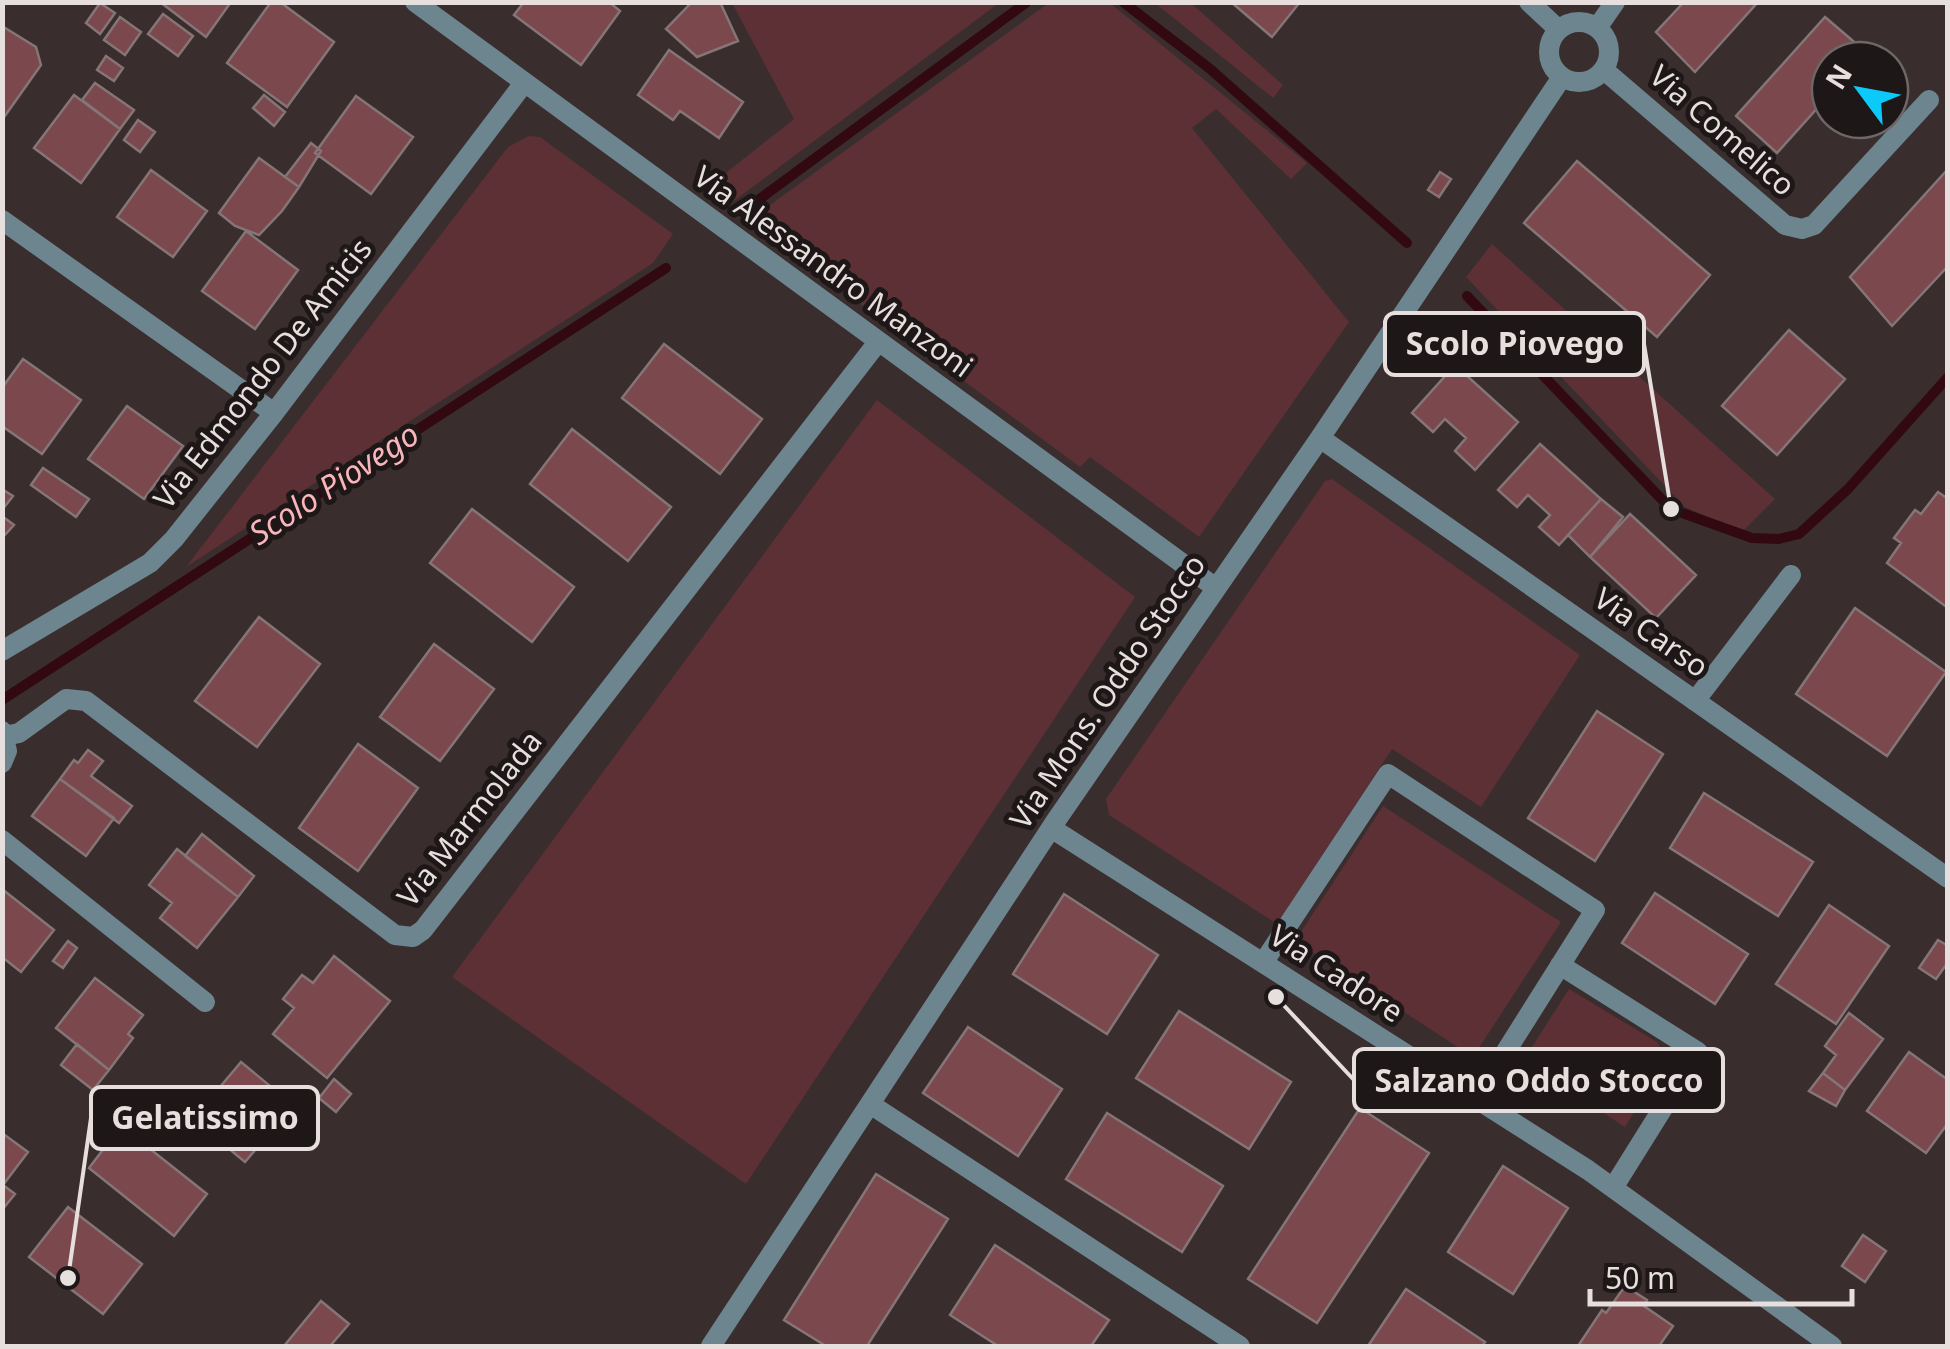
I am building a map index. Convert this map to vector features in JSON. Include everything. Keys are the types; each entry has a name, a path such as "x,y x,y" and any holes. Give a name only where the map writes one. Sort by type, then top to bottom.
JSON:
{"street":[{"name":"Via Alessandro Manzoni","path":"415,2 1216,588"},
{"path":"1529,2 1558,30"},
{"path":"1598,28 1615,2"},
{"path":"1578,22 1598,28 1610,52 1604,70 1580,82 1555,71 1549,54 1558,30 1578,22"},
{"name":"Via Comelico","path":"1604,70 1791,228 1814,225 1929,100"},
{"name":"Via Mons. Oddo Stocco","path":"711,1346 1051,828 1320,438 1562,77"},
{"name":"Via Edmondo De Amicis","path":"2,651 150,563 174,539 524,83"},
{"path":"2,220 274,413"},
{"name":"Via Marmolada","path":"4,734 29,727 66,699 86,701 395,935 413,937 423,930 878,342"},
{"name":"Via Carso","path":"1320,438 1948,878"},
{"path":"1695,700 1791,576"},
{"path":"2,763 7,751 4,734"},
{"path":"1263,962 1388,774 1595,910 1476,1098"},
{"name":"Via Cadore","path":"1051,828 1612,1188 1832,1346"},
{"path":"2,840 205,1002"},
{"path":"1560,965 1698,1052 1612,1188"},
{"path":"870,1104 1240,1346"}],"shaded area":[{"path":"1050,2 1110,3 1307,163 1291,179 1216,109 1192,128 1349,322 1199,537 1090,457 1080,467 748,221"},
{"path":"732,3 999,3 727,206 703,191 794,119"},
{"path":"1155,3 1191,3 1283,85 1273,98"},
{"path":"529,136 540,137 673,234 653,263 186,567 508,147"},
{"path":"1492,244 1775,499 1742,532 1685,507 1466,277"},
{"path":"877,400 1135,597 746,1184 452,977"},
{"path":"1332,479 1580,655 1481,807 1392,749 1277,924 1109,815 1106,799 1325,481"},
{"path":"1383,806 1561,922 1473,1057 1295,941"},
{"path":"1569,989 1657,1042 1667,1059 1625,1127 1523,1061"}],"building":[{"path":"160,2 231,2 206,37"},
{"path":"271,2 280,2 334,42 287,107 227,63"},
{"path":"524,2 609,2 620,11 581,65 514,15"},
{"path":"692,2 720,2 738,41 697,57 666,29"},
{"path":"1231,2 1300,2 1272,37"},
{"path":"1684,2 1758,2 1695,72 1656,32"},
{"path":"100,3 115,13 100,34 86,23"},
{"path":"163,14 193,36 178,56 148,34"},
{"path":"120,17 141,32 125,55 104,40"},
{"path":"1825,17 1852,40 1810,40 1810,116 1777,153 1736,116"},
{"path":"2,26 36,47 41,65 2,120"},
{"path":"669,50 743,102 719,138 680,111 673,120 638,95"},
{"path":"106,56 123,68 114,81 97,70"},
{"path":"95,83 134,110 120,129 82,100"},
{"path":"74,95 120,129 81,183 34,148"},
{"path":"264,95 285,112 274,126 253,108"},
{"path":"356,96 413,137 371,194 315,153"},
{"path":"138,120 155,132 140,152 124,140"},
{"path":"311,143 321,151 299,187 285,177"},
{"path":"259,158 299,187 259,235 235,226 219,213"},
{"path":"1577,161 1710,275 1657,337 1524,223"},
{"path":"1948,169 1948,266 1892,326 1850,277"},
{"path":"151,170 207,211 173,257 117,217"},
{"path":"1440,172 1451,179 1439,197 1428,190"},
{"path":"246,231 298,270 255,329 202,291"},
{"path":"1789,330 1845,379 1777,455 1722,406"},
{"path":"664,344 762,419 720,474 622,398"},
{"path":"23,359 81,400 42,454 2,426 2,388"},
{"path":"1455,365 1518,422 1475,470 1455,451 1466,438 1445,419 1433,432 1412,413"},
{"path":"127,406 183,446 144,499 88,459"},
{"path":"572,429 671,507 628,561 530,484"},
{"path":"1540,444 1601,499 1559,545 1539,527 1550,515 1528,495 1517,507 1498,490"},
{"path":"43,468 89,499 76,517 31,485"},
{"path":"2,489 13,496 2,510"},
{"path":"1938,492 1948,499 1948,608 1887,563 1901,543 1894,538 1915,510 1921,514"},
{"path":"1601,499 1623,517 1590,557 1568,535"},
{"path":"472,509 574,587 532,642 430,563"},
{"path":"1630,514 1696,575 1656,618 1590,557"},
{"path":"2,516 14,525 2,538"},
{"path":"1855,608 1946,672 1887,756 1796,694"},
{"path":"259,617 320,664 257,747 195,701"},
{"path":"434,644 494,689 440,761 380,717"},
{"path":"1597,711 1663,754 1595,861 1528,818"},
{"path":"358,744 418,788 358,871 299,828"},
{"path":"88,750 103,761 91,776 132,806 119,823 60,779 74,760 78,763"},
{"path":"60,779 114,818 86,856 32,816"},
{"path":"1704,793 1813,862 1778,916 1670,848"},
{"path":"202,834 254,876 238,897 185,856"},
{"path":"177,849 238,897 197,948 160,918 172,903 149,885"},
{"path":"2,889 54,930 21,972 2,957"},
{"path":"1655,893 1748,954 1715,1004 1622,943"},
{"path":"1064,894 1158,955 1107,1034 1013,974"},
{"path":"1829,905 1889,946 1836,1024 1776,984"},
{"path":"1938,940 1948,946 1948,962 1936,979 1919,968"},
{"path":"68,941 77,948 63,968 53,961"},
{"path":"334,956 390,1001 327,1078 273,1034 294,1008 283,999 302,975 313,983"},
{"path":"95,978 143,1015 128,1034 133,1038 109,1070 56,1028"},
{"path":"1179,1011 1291,1082 1249,1149 1136,1078"},
{"path":"1849,1013 1883,1039 1845,1090 1823,1073 1836,1055 1825,1046"},
{"path":"968,1027 1062,1089 1018,1156 923,1093"},
{"path":"77,1044 109,1070 93,1090 61,1065"},
{"path":"1909,1052 1948,1080 1948,1123 1926,1153 1867,1111"},
{"path":"241,1062 293,1105 245,1162 193,1119"},
{"path":"1823,1073 1845,1090 1836,1106 1809,1091"},
{"path":"334,1079 351,1094 336,1112 319,1098"},
{"path":"1360,1108 1429,1153 1317,1323 1248,1279"},
{"path":"1107,1113 1223,1186 1182,1252 1066,1179"},
{"path":"121,1126 207,1194 174,1236 89,1168"},
{"path":"2,1133 28,1152 3,1185 15,1194 2,1210"},
{"path":"1503,1166 1568,1208 1513,1294 1448,1252"},
{"path":"876,1174 948,1219 867,1346 826,1346 784,1320"},
{"path":"68,1207 142,1264 103,1314 29,1257"},
{"path":"1863,1235 1886,1251 1865,1282 1842,1266"},
{"path":"995,1245 1109,1320 1091,1346 998,1346 950,1315"},
{"path":"1625,1286 1647,1300 1644,1306 1673,1326 1659,1346 1578,1346 1602,1310 1606,1313"},
{"path":"1406,1289 1485,1342 1482,1346 1368,1346"},
{"path":"321,1301 349,1324 330,1346 284,1346"}],"waterway":[{"name":"Scolo Piovego","path":"742,212 1027,2"},
{"name":"Scolo Piovego","path":"1123,2 1209,68 1407,243"},
{"name":"Scolo Piovego","path":"2,700 666,268"},
{"name":"Scolo Piovego","path":"1467,296 1671,509 1752,538 1779,539 1799,534 1848,489 1948,377"}],"place":[{"name":"Scolo Piovego","path":"1671,509"},
{"name":"Salzano Oddo Stocco","path":"1276,997"},
{"name":"Gelatissimo","path":"68,1278"}]}
